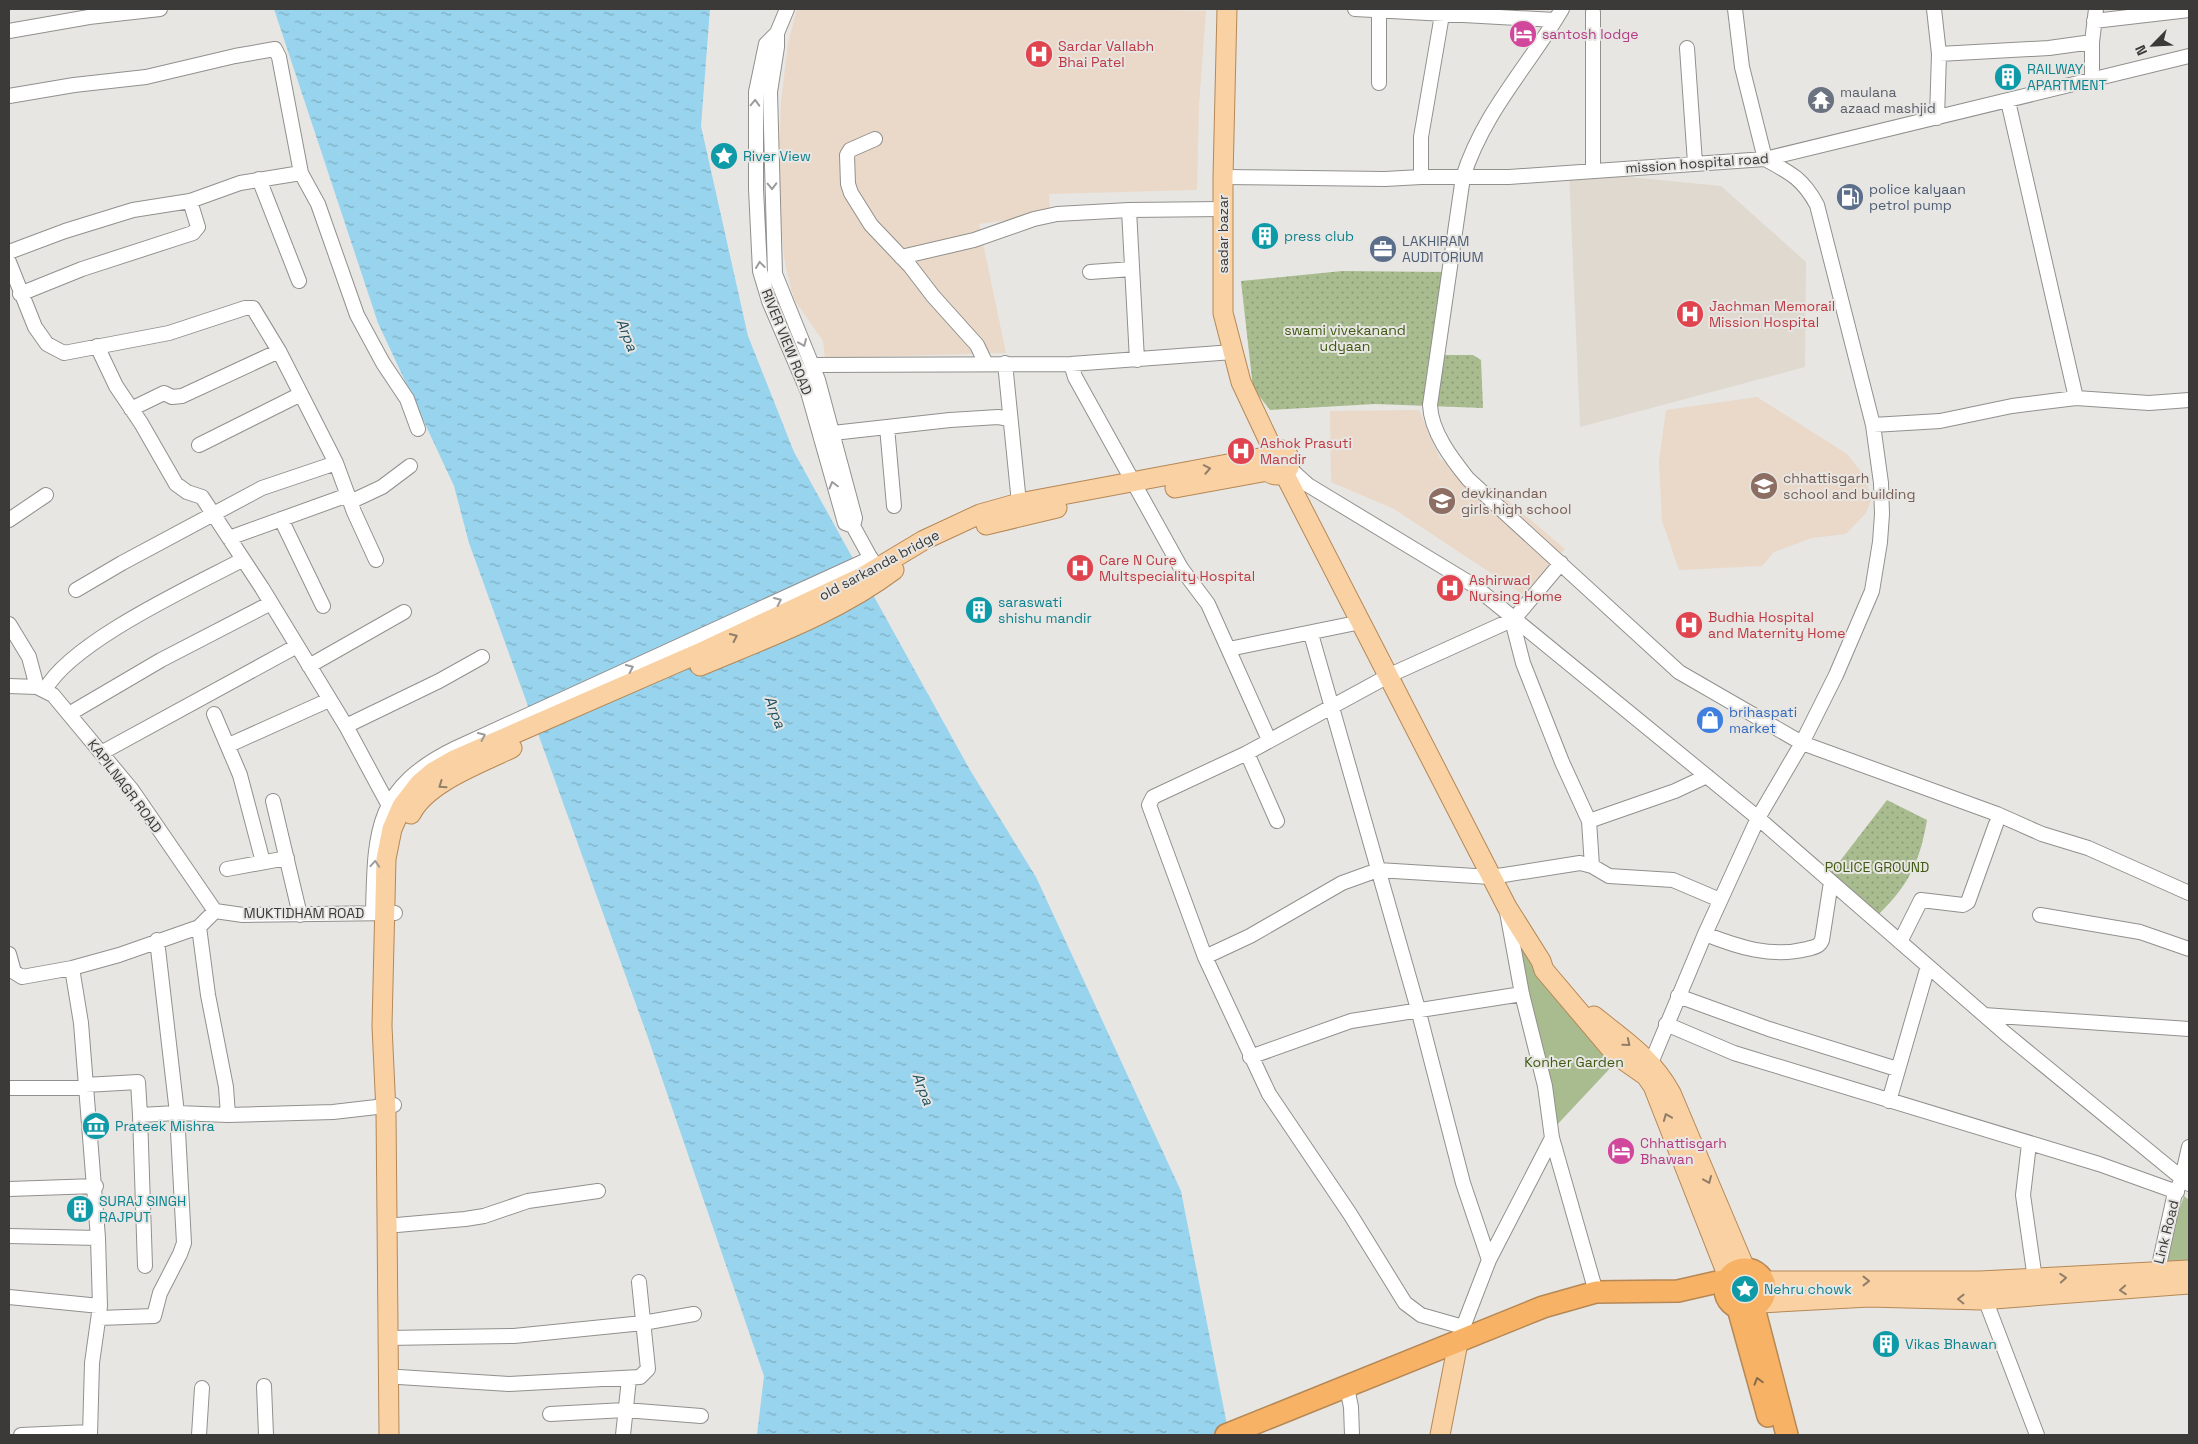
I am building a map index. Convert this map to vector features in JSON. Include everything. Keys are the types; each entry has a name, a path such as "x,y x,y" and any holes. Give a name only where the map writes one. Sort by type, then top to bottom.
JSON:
{"highway":[{"path":"1226,1435 1342,1390 1460,1335 1543,1307 1596,1292 1678,1291 1746,1306 1764,1296 1764,1281 1753,1269 1678,1291"},
{"path":"1733,1275 1724,1290 1746,1306 1787,1435"},
{"path":"1746,1306 1773,1435"}],"main road":[{"name":"sadar bazar","path":"1228,9 1223,177 1223,313 1241,382 1276,464 1390,675 1506,907 1542,961 1547,964 1590,1013 1649,1069"},
{"name":"old sarkanda bridge","path":"390,1106 382,1026 386,859 392,829 402,806 419,784 433,772 514,741 870,573 924,540 972,518 1019,503 1136,489 1276,464"},
{"path":"870,573 961,534 1136,489"},
{"path":"1649,1069 1657,1094 1733,1275"},
{"path":"389,1435 397,1226 390,1106"},
{"path":"390,1106 393,1337 399,1377 400,1435"},
{"path":"1746,1306 1869,1297 1985,1300 2160,1279 2189,1270"},
{"path":"1764,1281 2160,1279 2189,1284"},
{"path":"1440,1435 1460,1335"}],"street":[{"path":"9,31 80,18 160,9"},
{"name":"RIVER VIEW ROAD","path":"787,9 777,33 766,44 756,92 756,189 760,271 768,301 808,392 845,523 853,526"},
{"path":"1355,9 1559,14"},
{"path":"1649,1069 1678,996 1758,818 1802,743 1836,675 1872,591 1880,542 1882,514 1881,484 1873,425 1817,205 1807,187 1794,174 1765,159 1742,67 1735,9"},
{"path":"1934,9 1939,54 1937,118"},
{"path":"1378,84 1379,10"},
{"path":"2092,80 2092,42 2095,15 2189,10"},
{"path":"1421,177 1421,137 1443,11"},
{"path":"1592,12 1594,170"},
{"path":"1559,14 1483,127 1471,150 1463,177 1431,399 1432,417 1446,449 1468,479 1679,672 1802,743 1997,814 2042,834 2088,848 2189,893"},
{"name":"RIVER VIEW ROAD","path":"777,33 777,47 770,92 774,267 780,288 813,366 855,518 853,526 870,573"},
{"path":"1939,54 2049,48 2092,42"},
{"path":"1687,48 1695,164"},
{"path":"9,96 74,85 146,77 235,56 275,49 279,57 301,173 318,204 357,315 383,363 408,399 418,429"},
{"name":"mission hospital road","path":"1223,177 1385,179 1509,177 1765,159 2189,56"},
{"path":"2008,101 2076,398"},
{"path":"875,139 850,150 847,156 848,184 855,200 871,225 977,345 986,364"},
{"path":"9,252 110,216 133,210 190,201 240,182 301,173"},
{"path":"259,179 299,281"},
{"path":"20,294 82,268 193,233 198,227 190,201"},
{"path":"901,257 974,240 1043,216 1129,210 1223,209"},
{"path":"1129,210 1137,360"},
{"path":"1090,272 1132,269"},
{"path":"10,271 35,328 47,344 56,350 72,352 169,333 250,307 257,312 336,463 349,499 376,560"},
{"path":"97,346 116,386 176,484 187,492 202,497 271,603 346,726 388,804"},
{"path":"131,409 164,393 176,398 182,396 278,351"},
{"path":"813,366 1005,363 1071,364 1233,352"},
{"path":"1005,363 1019,503"},
{"path":"1071,364 1075,377 1136,489 1182,568 1208,604 1269,740"},
{"path":"200,445 301,394"},
{"path":"1873,425 1940,421 2012,406 2076,398 2149,403 2189,400"},
{"path":"833,433 950,420 998,417 1010,419"},
{"path":"887,427 894,506"},
{"path":"76,590 122,562 262,488 336,463"},
{"path":"1276,464 1473,585 1758,818 1984,1015 2186,1181"},
{"path":"228,538 382,487 410,466"},
{"path":"9,520 46,495"},
{"path":"281,519 323,606"},
{"path":"41,689 64,666 114,630 242,560"},
{"path":"1552,1138 1489,1260 1460,1335 1421,1315 1405,1303 1354,1220 1268,1094 1205,956 1149,805 1153,797 1247,753 1390,675 1514,619 1561,563"},
{"path":"384,913 376,844 388,804 419,770 441,755 870,573"},
{"path":"69,714 161,660 271,603"},
{"path":"309,666 404,612"},
{"path":"1514,619 1514,628 1523,663 1588,822 1592,866"},
{"path":"1229,649 1311,634 1361,622"},
{"path":"9,624 33,666 41,689"},
{"path":"1311,634 1418,1009 1463,1183 1489,1260"},
{"path":"101,753 296,646"},
{"path":"346,726 439,681 482,657"},
{"path":"9,686 41,689"},
{"name":"KAPILNAGR ROAD","path":"41,689 53,695 132,790 219,912"},
{"path":"229,745 329,700"},
{"path":"214,714 229,745 240,775 263,862"},
{"path":"1247,753 1277,821"},
{"path":"1588,822 1675,791 1707,776"},
{"path":"273,801 300,915"},
{"path":"1900,942 1920,900 1963,904 1968,902 1996,824"},
{"path":"227,869 287,858"},
{"path":"1205,956 1250,936 1342,883 1378,870 1491,877 1573,863 1592,866 1609,876 1673,880 1720,900"},
{"path":"1705,934 1732,945 1757,951 1794,952 1816,946 1822,940 1832,882"},
{"path":"1506,907 1522,994 1545,1086 1552,1138 1596,1292"},
{"path":"9,954 14,972 22,976 72,968 119,955 157,940 199,927 219,912"},
{"name":"MUKTIDHAM ROAD","path":"219,912 300,915 384,913"},
{"path":"2040,915 2140,932 2189,949"},
{"path":"199,927 208,995 226,1087 228,1115"},
{"path":"9,1297 100,1312 154,1316 161,1290 180,1254 184,1243 177,1113 157,940"},
{"path":"1889,1101 1928,966"},
{"path":"21,1435 90,1434 92,1363 100,1312 96,1186 85,1087 81,1023 72,968"},
{"path":"1250,1057 1351,1021 1522,994"},
{"path":"1678,996 1769,1029 1897,1069"},
{"path":"1984,1015 2189,1029"},
{"path":"1666,1024 1734,1053 2098,1164 2177,1192"},
{"path":"9,1088 85,1087 138,1082 145,1266"},
{"path":"140,1115 333,1112 390,1106"},
{"path":"2029,1144 2023,1195 2035,1280"},
{"name":"Link Road","path":"2160,1279 2177,1192 2186,1181 2189,1147"},
{"path":"9,1189 96,1186"},
{"path":"397,1226 484,1216 528,1200 598,1191"},
{"path":"9,1236 98,1238"},
{"path":"1980,1281 1985,1300 2037,1435"},
{"path":"399,1377 509,1384 628,1379 642,1376 648,1369 639,1282"},
{"path":"393,1337 514,1336 643,1323 694,1314"},
{"path":"623,1435 628,1379"},
{"path":"264,1386 266,1435"},
{"path":"199,1435 202,1388"},
{"path":"1342,1390 1351,1407 1352,1435"},
{"path":"550,1414 625,1410 701,1416"}],"shaded area":[{"path":"797,9 1113,9 1206,11 1199,104 1197,190 1049,194 1050,214 979,224 1006,353 825,358 823,341 795,301 784,258 779,165 781,102 788,43"},
{"name":"Jachman Memorail Mission Hospital","path":"1569,171 1721,186 1806,262 1805,367 1580,427"},
{"name":"chhattisgarh school and building","path":"1757,397 1847,454 1863,474 1872,498 1866,513 1846,534 1812,538 1774,552 1762,566 1679,570 1662,521 1659,461 1666,410"},
{"name":"devkinandan girls high school","path":"1419,410 1440,459 1499,493 1565,549 1524,595 1394,509 1331,482 1330,411"}],"green space":[{"name":"swami vivekanand udyaan","path":"1342,271 1447,272 1444,355 1473,355 1481,360 1483,408 1375,404 1270,410 1253,388 1241,281"},
{"name":"POLICE GROUND","path":"1887,800 1927,820 1921,848 1912,871 1898,893 1879,914 1830,874"},
{"name":"Konher Garden","path":"1517,943 1615,1063 1555,1127"},
{"path":"2184,1196 2189,1200 2189,1262 2160,1264"}],"water":[{"name":"Arpa","path":"274,9 710,9 701,126 748,336 794,452 970,770 1036,877 1181,1191 1229,1435 757,1435 764,1376 646,1032 469,543 454,486 378,323"}],"place":[{"name":"santosh lodge","path":"1523,34"},
{"name":"Sardar Vallabh Bhai Patel","path":"1039,54"},
{"name":"RAILWAY APARTMENT","path":"2008,77"},
{"name":"maulana azaad mashjid","path":"1821,100"},
{"name":"River View","path":"724,156"},
{"name":"police kalyaan petrol pump","path":"1850,197"},
{"name":"press club","path":"1265,236"},
{"name":"LAKHIRAM AUDITORIUM","path":"1383,249"},
{"name":"Jachman Memorail Mission Hospital","path":"1690,314"},
{"name":"Ashok Prasuti Mandir","path":"1241,451"},
{"name":"chhattisgarh school and building","path":"1764,486"},
{"name":"devkinandan girls high school","path":"1442,501"},
{"name":"Care N Cure Multspeciality Hospital","path":"1080,568"},
{"name":"Ashirwad Nursing Home","path":"1450,588"},
{"name":"saraswati shishu mandir","path":"979,610"},
{"name":"Budhia Hospital and Maternity Home","path":"1689,625"},
{"name":"brihaspati market","path":"1710,720"},
{"name":"Prateek Mishra","path":"96,1126"},
{"name":"Chhattisgarh Bhawan","path":"1621,1151"},
{"name":"SURAJ SINGH RAJPUT","path":"80,1209"},
{"name":"Nehru chowk","path":"1745,1289"},
{"name":"Vikas Bhawan","path":"1886,1344"}]}
